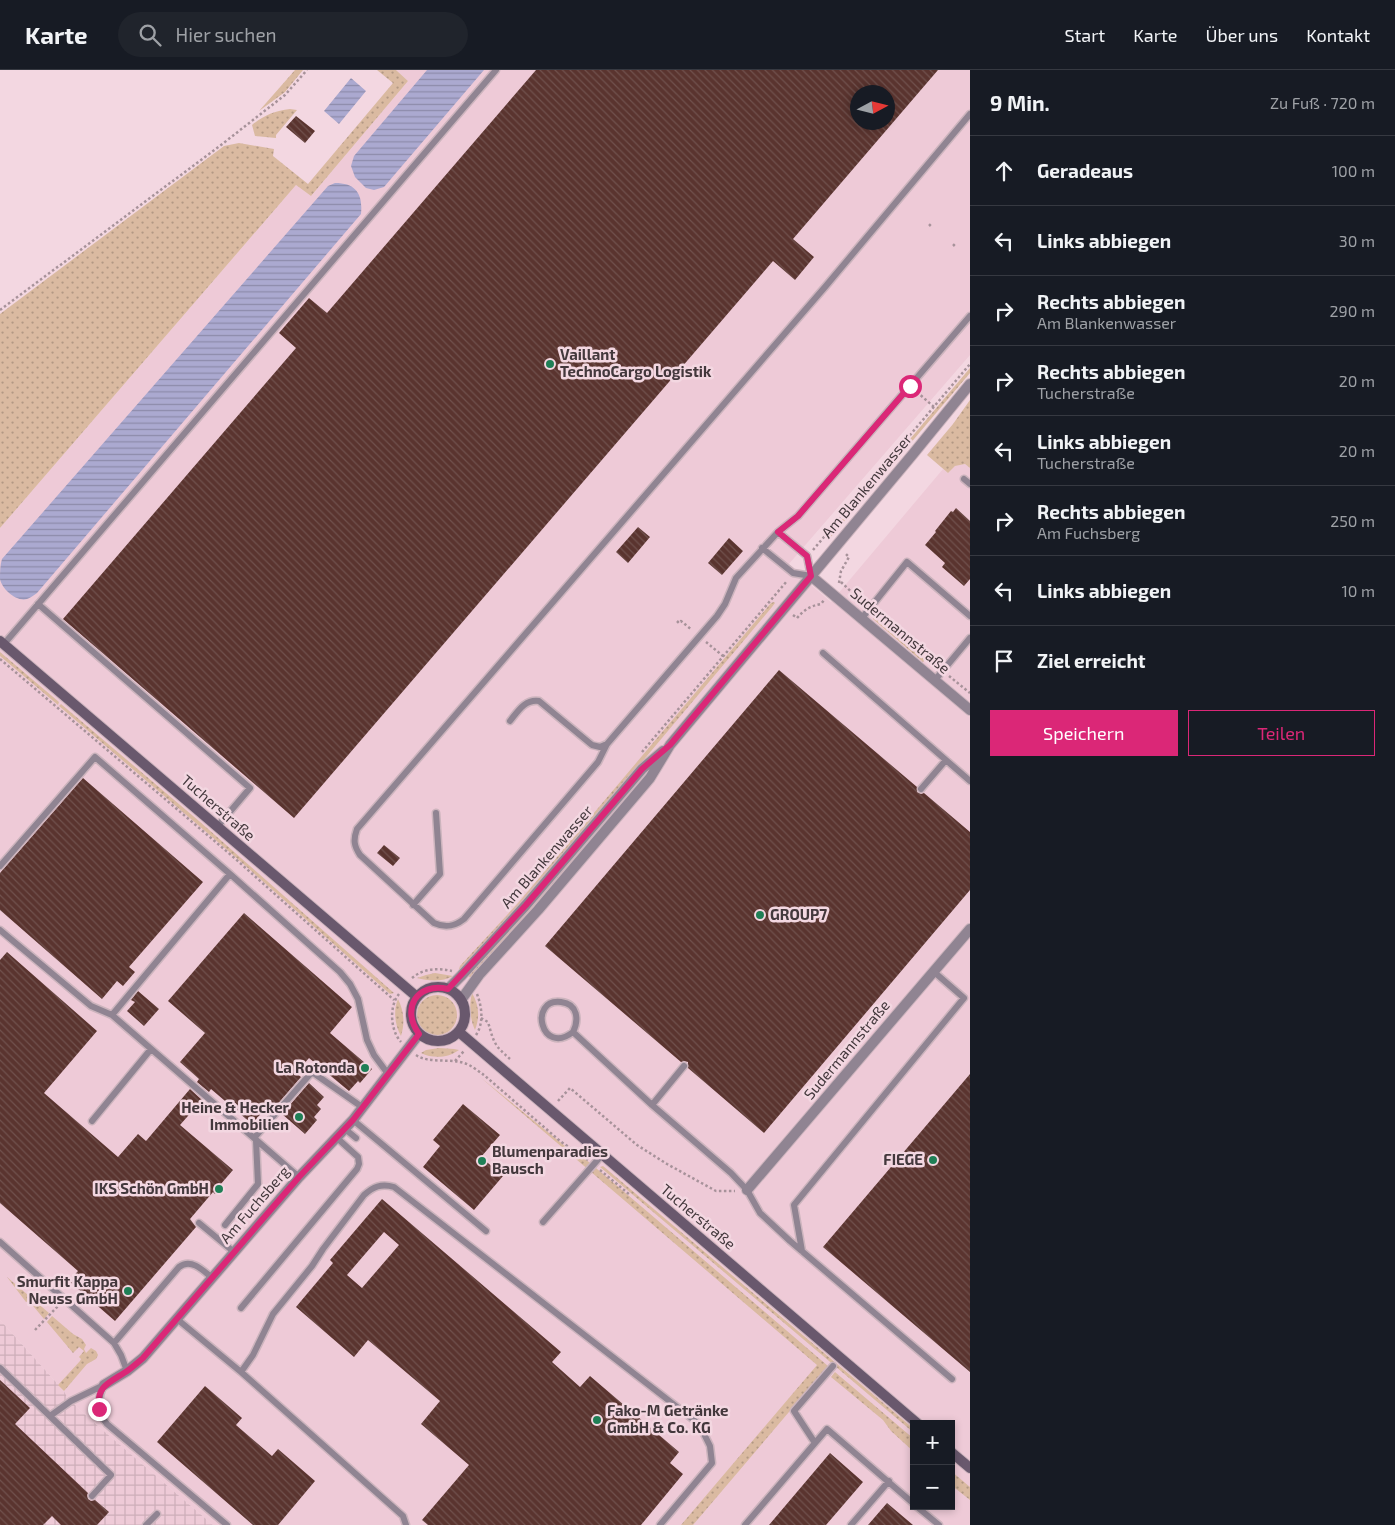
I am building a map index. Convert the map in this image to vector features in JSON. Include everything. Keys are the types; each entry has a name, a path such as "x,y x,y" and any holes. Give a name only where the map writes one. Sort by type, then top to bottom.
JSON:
{"main road":[{"name":"Tucherstraße","path":"2,643 416,997"},
{"path":"432,987 448,989 461,1000 465,1016 463,1024 459,1032 452,1038 436,1042 427,1040 413,1026 411,1017 412,1006 416,997 423,991 432,987"},
{"name":"Tucherstraße","path":"459,1032 913,1420"},
{"path":"955,1455 970,1468"}],"street":[{"name":"Am Blankenwasser","path":"461,1000 471,985 538,910 650,778 670,745 970,384"},
{"name":"Sudermannstraße","path":"811,576 970,710"},
{"name":"Am Blankenwasser","path":"448,989 526,905 642,769 670,745"},
{"name":"Sudermannstraße","path":"747,1190 970,928"},
{"name":"Am Fuchsberg","path":"104,1385 127,1371 143,1358 299,1177 353,1120 419,1034"}],"lane":[{"path":"2,643 38,604 496,70"},
{"path":"970,114 820,292 358,829 354,839 355,848 360,855 434,923 444,926 455,925 464,919 598,762 607,744 717,616 725,604 736,578 762,548 798,516 970,316"},
{"path":"964,479 970,484"},
{"path":"762,548 793,573 811,576 807,556 778,532"},
{"path":"862,618 907,562 970,616"},
{"path":"38,604 250,788 217,827"},
{"path":"935,680 970,638"},
{"path":"823,653 968,777"},
{"path":"510,721 526,704 532,701 539,702 592,745 600,747 607,744"},
{"path":"0,866 95,757 340,972 350,984 358,999 367,1040 374,1055 388,1074"},
{"path":"920,789 946,760"},
{"path":"414,905 440,874 436,813"},
{"path":"112,1015 230,874"},
{"path":"0,930 91,1006 112,1015 299,1177"},
{"path":"802,1252 794,1205 964,998 934,971"},
{"path":"554,1003 568,1004 577,1016 577,1023 573,1032 568,1037 553,1038 542,1026 541,1020 544,1010 554,1003"},
{"path":"573,1032 652,1105 731,1173 747,1190 760,1213 802,1252 952,1380"},
{"path":"92,1121 151,1048"},
{"path":"652,1105 684,1066"},
{"path":"226,1225 258,1184 255,1139 312,1072 362,1108"},
{"path":"353,1120 486,1231"},
{"path":"344,1129 356,1138"},
{"path":"242,1308 357,1169 359,1164 358,1157 337,1138"},
{"path":"542,1222 602,1155"},
{"path":"240,1372 253,1355 273,1314 312,1266 322,1249 370,1189 386,1184 394,1187 699,1424 710,1446 712,1463 660,1525"},
{"path":"199,1223 234,1252"},
{"path":"0,1242 114,1343 127,1371"},
{"path":"114,1343 184,1263 199,1267 212,1278"},
{"path":"177,1319 403,1516 406,1525"},
{"path":"814,1443 794,1411 833,1366"},
{"path":"0,1368 111,1475 92,1496"},
{"path":"50,1416 71,1402 104,1385"},
{"path":"104,1385 98,1404 101,1415 107,1424 227,1525"},
{"path":"745,1525 827,1429 910,1500"},
{"path":"851,1525 889,1481"},
{"path":"921,1510 939,1525"},
{"path":"146,1525 157,1514"}],"path":[{"path":"0,310 270,107 285,95 307,70"},
{"path":"807,556 970,364"},
{"path":"921,396 934,407"},
{"path":"640,756 793,573"},
{"path":"841,582 970,693"},
{"path":"714,649 723,657"},
{"path":"0,658 231,855 394,1000 414,976 422,972 434,969 452,971 461,976"},
{"path":"471,985 480,999 482,1008 481,1018 478,1032 455,1061 472,1066 484,1075 560,1141 594,1165 632,1196"},
{"path":"481,1018 488,1022 494,1042 498,1048 511,1060"},
{"path":"558,1101 570,1088 637,1145 706,1186 716,1191 726,1192 747,1190"},
{"path":"35,1330 51,1314"}],"shaded area":[{"path":"295,70 303,70 285,92 259,111"},
{"path":"377,70 396,70 408,81 311,196 296,185 0,528 0,314 224,146 239,143 274,149 273,156 308,184 393,83"},
{"path":"396,70 970,70 970,355 788,565 831,602 943,469 948,473 955,466 965,464 970,468 970,1525 213,1525 84,1414 0,1320 0,528 296,185 311,196 408,81"},
{"path":"290,109 297,110 276,135 276,138 255,136 252,125 270,114"},
{"path":"970,368 970,373 831,537 829,535"},
{"path":"970,400 970,468 965,464 955,466 948,473 927,455"},
{"path":"774,602 772,607 521,906 461,970 459,969 518,903 771,603"},
{"path":"875,616 926,659 923,662 873,619"},
{"path":"0,652 59,702 58,705 0,656"},
{"path":"61,704 199,821 394,993 390,994 240,861 59,706"},
{"path":"645,771 647,774 537,906 471,978 467,975"},
{"path":"435,973 453,976 435,980 417,978 426,975"},
{"path":"472,993 478,1011 475,1030 470,1012"},
{"path":"437,995 451,1001 457,1015 451,1029 437,1035 423,1029 417,1015 423,1001"},
{"path":"398,999 403,1017 401,1036 395,1018"},
{"path":"439,1048 459,1050 450,1055 440,1057 421,1053 426,1050"},
{"path":"480,1077 570,1150 584,1158 828,1366 693,1525 681,1525 817,1365"},
{"path":"603,1166 910,1426 910,1430 600,1167"},
{"path":"7,1277 49,1313 44,1319 29,1301 26,1302"},
{"path":"52,1316 73,1334 82,1339 86,1345 84,1349 86,1353 91,1348 98,1355 96,1359 87,1364 64,1391 58,1385 80,1361 79,1357 84,1351 79,1347 73,1353 47,1322"},
{"path":"0,1320 84,1414 213,1525 0,1525"},
{"path":"835,1372 910,1436 910,1448 891,1431 883,1420 831,1377"},
{"path":"955,1474 970,1487 970,1500 955,1488"}],"water":[{"path":"427,70 484,70 384,187 374,190 366,188 355,177 351,166 354,156"},
{"path":"351,78 366,91 339,124 324,111"},
{"path":"335,183 348,185 357,191 361,201 361,214 37,593 28,599 18,599 10,594 0,579 2,559 328,186"}],"building":[{"path":"536,70 938,70 895,120 895,85 850,85 850,130 887,130 793,239 814,257 795,280 773,261 294,818 63,619 296,348 279,333 309,298 327,313"},
{"path":"296,116 315,131 305,143 286,127"},
{"path":"956,508 970,521 970,579 964,586 942,567 945,563 925,545 951,511 953,512"},
{"path":"638,527 650,537 628,563 616,552"},
{"path":"729,538 743,551 722,575 708,563"},
{"name":"GROUP7","path":"779,670 917,787 917,792 924,793 970,832 970,890 764,1133 688,1068 688,1062 681,1062 545,946"},
{"path":"83,778 203,882 129,967 135,972 123,986 117,981 102,999 0,910 0,873"},
{"path":"384,845 400,858 393,866 377,853"},
{"path":"244,913 352,1007 330,1033 372,1069 360,1083 358,1081 349,1091 309,1058 296,1073 301,1077 275,1107 270,1103 252,1124 211,1089 209,1092 197,1082 199,1079 180,1062 205,1033 168,1001"},
{"path":"7,952 97,1031 44,1093 118,1157 138,1134 146,1141 190,1089 202,1100 180,1125 233,1170 215,1194 213,1192 190,1219 196,1227 115,1321 69,1281 78,1271 0,1203 0,960"},
{"path":"138,991 159,1009 144,1026 127,1011 135,1002 131,1000"},
{"name":"FIEGE","path":"970,1074 970,1372 823,1247"},
{"path":"309,1083 324,1097 317,1105 321,1109 314,1117 317,1120 305,1134 282,1114"},
{"path":"463,1104 500,1135 481,1157 503,1176 474,1210 423,1167 440,1146 433,1140"},
{"path":"382,1199 561,1352 552,1362 580,1387 590,1376 679,1452 670,1463 683,1474 641,1525 428,1525 422,1520 469,1465 421,1424 440,1401 368,1340 354,1357 296,1307 333,1263 330,1260","holes":["384,1232 399,1245 362,1288 347,1275"]},
{"path":"0,1380 30,1408 15,1424 88,1493 88,1499 91,1501 95,1500 109,1512 97,1525 61,1525 52,1516 43,1525 0,1525"},
{"path":"205,1386 242,1418 236,1425 272,1456 278,1449 315,1481 278,1525 253,1525 157,1442"},
{"path":"830,1453 863,1482 826,1525 769,1525"},
{"path":"887,1503 913,1525 868,1525"}],"place":[{"name":"Vaillant TechnoCargo Logistik","path":"550,364"},
{"name":"GROUP7","path":"760,915"},
{"name":"La Rotonda","path":"365,1068"},
{"name":"Heine & Hecker Immobilien","path":"299,1117"},
{"name":"FIEGE","path":"933,1160"},
{"name":"Blumenparadies Bausch","path":"482,1161"},
{"name":"IKS Schön GmbH","path":"219,1189"},
{"name":"Smurfit Kappa Neuss GmbH","path":"128,1291"},
{"name":"Fako-M Getränke GmbH & Co. KG","path":"597,1420"}],"route":[{"path":"99,1409 99,1398 104,1385 127,1371 143,1358 299,1177 353,1120 384,1080 419,1034 413,1026 411,1017 412,1006 416,997 432,987 448,989 461,976 526,905 642,769 670,745 811,576 807,556 778,532 798,516 910,386"}]}
